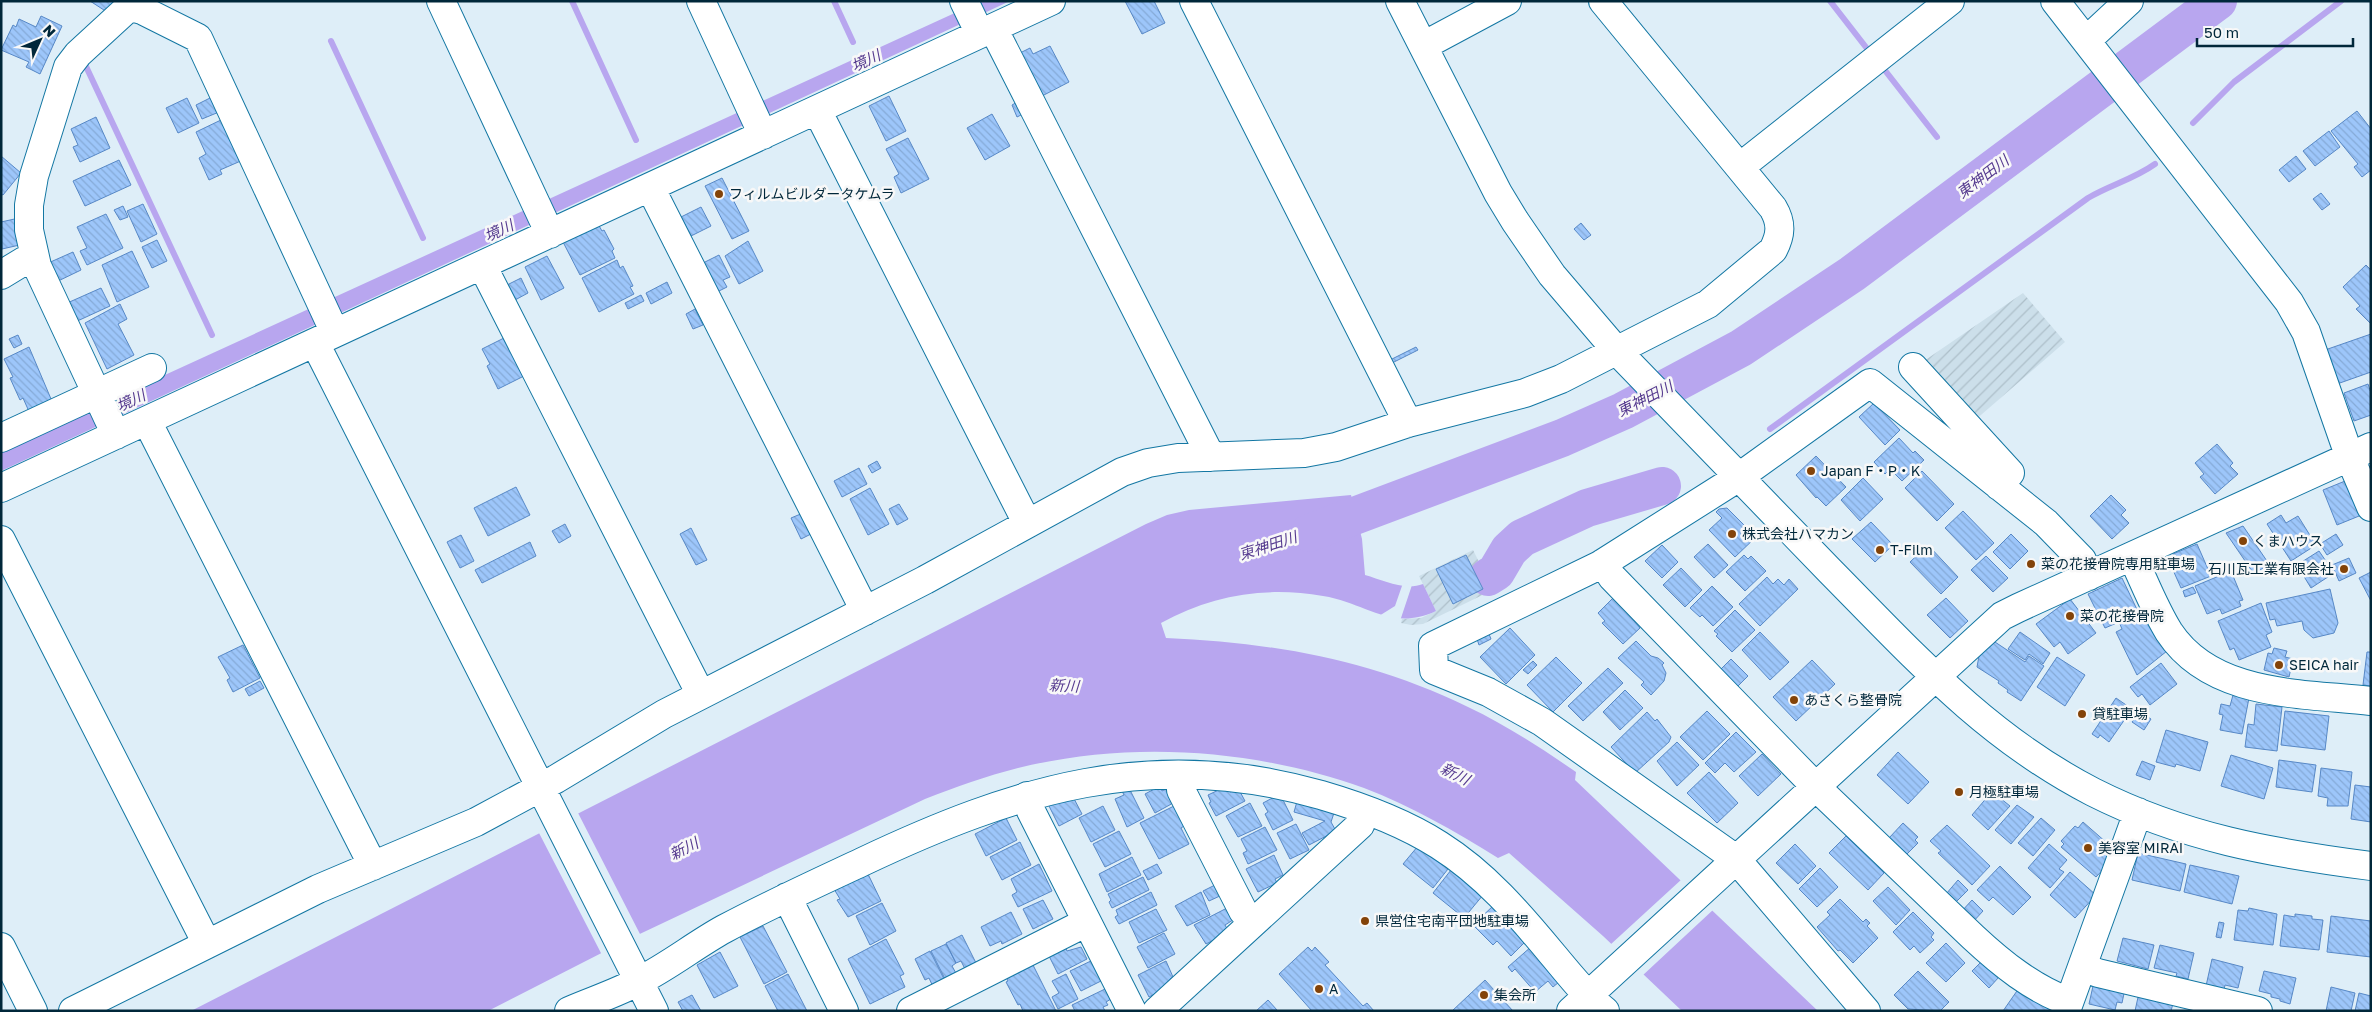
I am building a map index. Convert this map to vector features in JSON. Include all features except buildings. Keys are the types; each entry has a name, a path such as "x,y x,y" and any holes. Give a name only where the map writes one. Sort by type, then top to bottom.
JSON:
{"street":[{"path":"441,1 543,219"},
{"path":"701,1 756,120"},
{"path":"1,438 106,413 147,421 325,324 482,265 543,219 650,188 756,120 817,110 975,18 1051,1"},
{"path":"1194,1 1408,423"},
{"path":"1400,1 1498,193 1528,242 1572,301 1621,356 1934,677 1971,710 2009,740 2093,792 2138,812 2230,843 2293,856 2371,866"},
{"path":"1423,46 1506,1"},
{"path":"73,1011 318,889 462,828 545,796 664,714 865,611 1131,469 1148,463 1178,458 1304,453 1328,449 1408,423 1525,393 1621,356 1708,304 1773,250 1778,240 1779,218 1774,208 1603,1"},
{"path":"1740,167 1950,1"},
{"path":"2055,1 2289,302 2306,332 2361,453 2371,507"},
{"path":"2089,45 2129,1"},
{"path":"106,413 35,258 29,230 30,194 65,74 78,54 121,12 127,8 135,8 198,38 325,324 545,796 654,1011"},
{"path":"975,18 1211,457"},
{"path":"817,110 1028,523"},
{"path":"650,188 865,611"},
{"path":"1,275 24,261 35,258"},
{"path":"482,265 701,695"},
{"path":"1913,367 2010,473 1999,486"},
{"path":"1,488 106,413 152,368"},
{"path":"1866,1011 1736,859 1542,722 1488,692 1434,670 1433,646 1603,563 1739,477 1870,383 2052,529 2082,560 2088,576"},
{"path":"147,421 373,866"},
{"path":"569,1011 634,971 936,828 985,809 1027,796 1112,778 1182,775 1242,779 1276,784 1334,799 1419,833 1447,850 1479,874 1508,903 1588,1005 1610,975 2002,616 2361,453"},
{"path":"1,540 207,944"},
{"path":"2132,556 2170,632 2188,653 2216,674 2254,688 2371,702"},
{"path":"1603,563 1612,577 1815,786 1999,961 2028,982 2068,1006 2138,812"},
{"path":"1182,775 1181,790 1243,911 1253,922"},
{"path":"1027,796 1031,811 1132,1011"},
{"path":"1157,1011 1360,825 1365,810"},
{"path":"787,897 844,1011"},
{"path":"911,1011 1087,922"},
{"path":"1,947 34,1011"},
{"path":"2082,967 2098,973 2258,1011"}],"shaded area":[{"path":"2023,293 2065,342 1974,421 1921,363"},
{"path":"1473,550 1490,584 1496,581 1499,587 1423,624 1411,625 1401,623 1402,619 1421,618 1436,611 1419,576"}],"water":[{"name":"境川","path":"981,1 1010,1 1,471 1,450"},
{"name":"新川","path":"1351,495 1362,539 1365,575 1401,586 1423,584 1436,611 1420,617 1392,617 1323,596 1281,592 1239,595 1199,606 1161,623 1166,638 1206,640 1283,649 1358,665 1431,690 1510,729 1576,772 1575,780 1818,1011 1682,1011 1603,936 1509,853 1498,858 1416,811 1364,788 1322,775 1280,764 1236,757 1148,752 1104,754 1061,759 1018,768 971,782 925,799 627,940 488,1011 191,1011 1146,524 1167,515 1189,510"}],"pier":[{"path":"1403,583 1412,585 1400,621 1379,616 1395,606"},
{"path":"577,811 641,936 602,955 538,831"},
{"path":"1682,879 1714,909 1642,976 1610,945"}],"waterway":[{"path":"572,1 636,140"},
{"path":"834,1 853,42"},
{"path":"1830,1 1872,55"},
{"name":"東神田川","path":"1309,533 1562,438 1623,411 1741,348 1852,274 2218,1"},
{"path":"2193,123 2234,82 2341,1"},
{"path":"331,41 423,238"},
{"path":"83,60 212,335"},
{"path":"1880,64 1937,137"},
{"path":"1770,429 2088,198 2139,174 2155,164"},
{"path":"1488,577 1496,572 1509,550 1522,538 1587,508 1662,486"}],"place":[{"name":"フィルムビルダータケムラ","path":"719,194"},
{"name":"Japan F・P・K","path":"1811,471"},
{"name":"株式会社ハマカン","path":"1732,534"},
{"name":"くまハウス","path":"2243,541"},
{"name":"T-Film","path":"1880,550"},
{"name":"菜の花接骨院専用駐車場","path":"2031,564"},
{"name":"石川瓦工業有限会社","path":"2344,569"},
{"name":"菜の花接骨院","path":"2070,616"},
{"name":"SEICA hair","path":"2279,665"},
{"name":"あさくら整骨院","path":"1794,700"},
{"name":"貸駐車場","path":"2082,714"},
{"name":"月極駐車場","path":"1959,792"},
{"name":"美容室 MIRAI","path":"2088,848"},
{"name":"県営住宅南平団地駐車場","path":"1365,921"},
{"name":"A","path":"1319,989"},
{"name":"集会所","path":"1484,995"}]}
